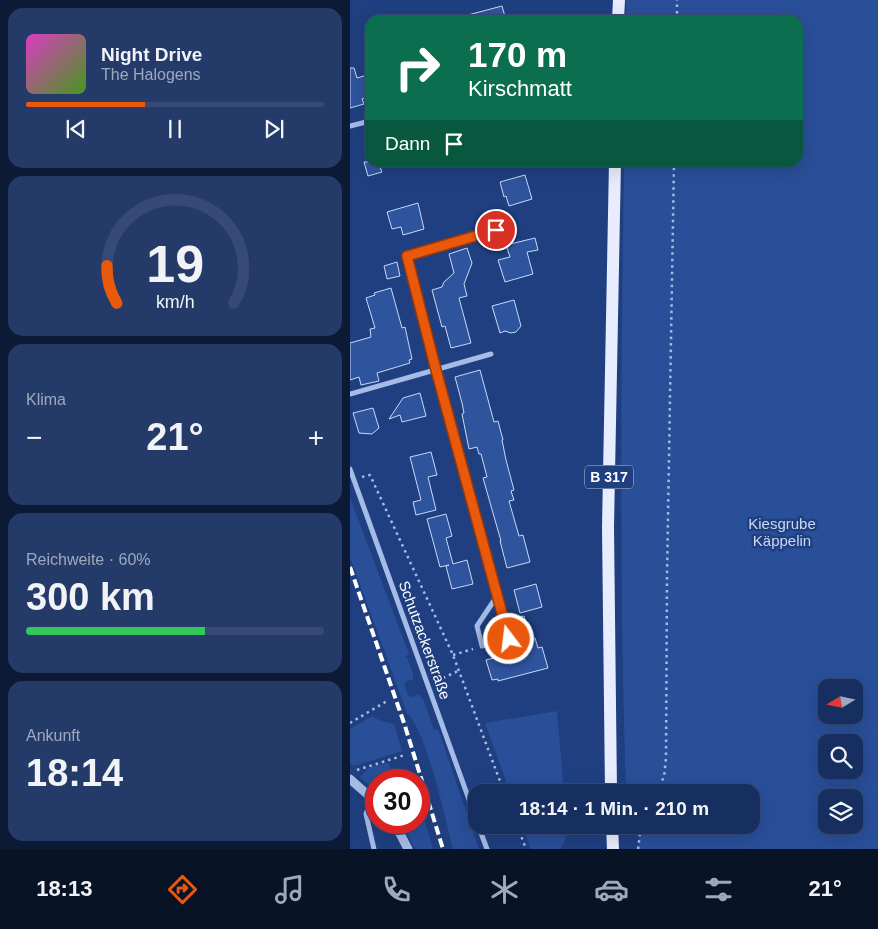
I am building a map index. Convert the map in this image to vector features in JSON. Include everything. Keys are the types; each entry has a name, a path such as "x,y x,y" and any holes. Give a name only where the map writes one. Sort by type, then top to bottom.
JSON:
{"main road":[{"path":"618,15 619,0"},
{"name":"B 317","path":"611,784 608,527 615,167"},
{"path":"612,834 613,849"}],"street":[{"path":"350,126 365,122"},
{"path":"496,230 407,256 509,639 482,646 477,626 497,596"},
{"path":"350,394 491,354"},
{"name":"Schutzackerstraße","path":"350,469 468,797"},
{"path":"350,779 365,792"},
{"path":"371,834 374,849"},
{"path":"400,834 408,849"},
{"path":"481,834 487,849"}],"path":[{"path":"677,0 677,15"},
{"path":"660,784 664,777 666,758 674,167"},
{"path":"354,479 370,475 453,655 501,784"},
{"path":"453,655 482,646"},
{"path":"443,678 458,670"},
{"path":"350,723 387,701"},
{"path":"350,779 356,770 405,755"},
{"path":"520,834 526,849"},
{"path":"638,849 640,834"}],"green space":[{"name":"Kiesgrube Käppelin","path":"626,0 878,0 878,849 638,849 639,834 760,834 760,784 626,784 621,399 624,167 803,167 803,15 626,15"},
{"path":"350,498 409,654 405,657 412,671 413,680 408,680 404,684 408,696 412,697 418,694 423,699 434,730 438,729 468,817 468,834 474,834 479,849 453,849 422,738 407,713 350,557"},
{"path":"557,711 563,784 507,784 485,723"},
{"path":"372,716 381,721 394,724 402,751 354,766 350,763 350,729"},
{"path":"387,763 391,769 367,769"},
{"path":"365,771 365,781 360,777"},
{"path":"407,834 429,834 433,849 415,849"},
{"path":"525,834 567,834 561,849 531,849"}],"building":[{"path":"502,6 505,15 468,15"},
{"path":"350,68 354,68 357,78 365,76 365,98 362,99 364,104 350,108"},
{"path":"365,167 380,167 382,172 368,176"},
{"path":"525,175 532,199 509,206 506,196 504,197 500,182"},
{"path":"418,203 424,229 403,235 401,227 392,229 387,212"},
{"path":"535,238 538,250 527,252 533,274 505,282 498,260 510,257 506,245"},
{"path":"467,248 472,263 464,284 467,296 459,298 471,343 451,348 445,326 442,327 432,290 442,287 444,282 454,273 449,254"},
{"path":"397,262 400,276 387,279 384,266"},
{"path":"391,288 402,328 405,327 412,359 409,360 410,363 377,373 379,381 361,385 359,377 350,380 350,343 371,337 370,329 375,328 366,298 375,295 374,293"},
{"path":"514,300 521,326 516,332 505,331 500,333 492,306"},
{"path":"480,370 494,422 498,421 503,440 514,490 511,491 514,500 509,501 519,536 523,535 530,562 507,568 483,478 487,477 481,454 479,454 477,447 469,449 462,414 464,413 455,377"},
{"path":"420,393 426,416 402,422 400,415 389,419 403,398"},
{"path":"373,408 379,428 372,434 359,433 353,413"},
{"path":"431,452 437,475 428,477 436,510 416,515 413,502 421,500 410,457"},
{"path":"446,514 452,536 446,538 453,564 467,560 473,584 452,589 446,566 449,565 440,567 427,519"},
{"path":"536,584 542,607 520,613 514,590"},
{"path":"524,616 530,640 535,638 538,648 542,647 548,668 498,681 498,679 492,680 486,660 519,651 512,619"}],"railway":[{"path":"350,567 405,726 443,849"}],"route":[{"path":"496,230 407,256 509,639"}]}
